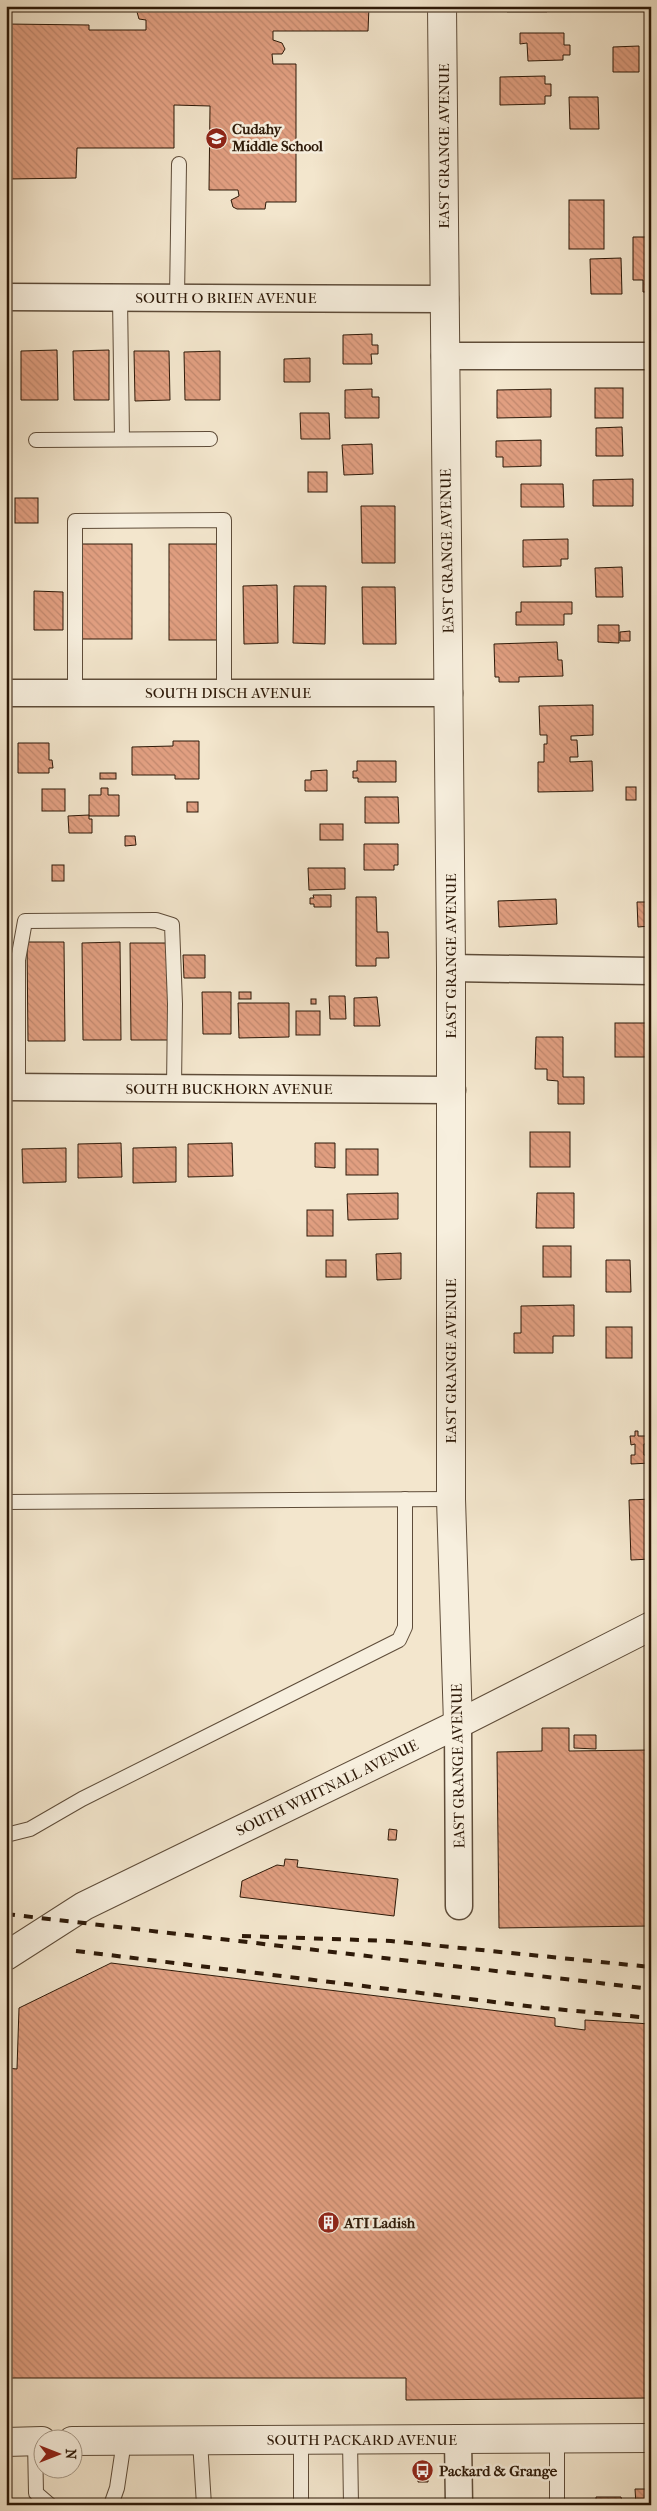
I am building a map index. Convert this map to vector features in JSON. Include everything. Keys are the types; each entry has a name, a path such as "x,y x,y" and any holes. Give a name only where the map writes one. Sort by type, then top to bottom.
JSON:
{"street":[{"name":"EAST GRANGE AVENUE","path":"442,6 452,1090 451,1500 458,1724 459,1906"},
{"name":"SOUTH O BRIEN AVENUE","path":"6,297 445,299"},
{"path":"445,356 651,356"},
{"name":"SOUTH DISCH AVENUE","path":"6,693 449,693"},
{"path":"451,968 651,971"},
{"name":"SOUTH BUCKHORN AVENUE","path":"12,1087 452,1090"},
{"name":"SOUTH WHITNALL AVENUE","path":"6,1956 84,1906 458,1724 651,1626"},
{"name":"SOUTH PACKARD AVENUE","path":"82,2441 651,2438"},
{"path":"458,2439 459,2505"},
{"path":"6,2442 32,2442"}],"lane":[{"path":"177,298 179,164"},
{"path":"120,298 122,440"},
{"path":"36,440 210,439"},
{"path":"75,693 75,521 214,520 224,520 224,693"},
{"path":"12,1087 18,960 25,921 156,920 172,925 175,1004 174,1088"},
{"path":"6,1835 30,1829 82,1799 399,1640 405,1627 405,1499"},
{"path":"6,1502 451,1500"},
{"path":"557,2439 558,2505"},
{"path":"301,2505 302,2440"},
{"path":"350,2440 351,2505"},
{"path":"111,2505 117,2488 124,2441"},
{"path":"200,2441 204,2505"},
{"path":"37,2478 36,2493 50,2505"}],"path":[{"path":"6,7 59,6"}],"building":[{"path":"369,6 368,31 273,31 273,40 282,43 285,49 282,54 272,54 273,64 296,64 296,202 266,202 265,209 237,209 233,207 231,200 239,196 238,190 209,190 210,106 174,105 174,148 77,148 76,178 7,179 6,24 89,25 89,30 146,30 146,20 139,19 137,12 141,7"},
{"path":"502,6 547,6 547,12 507,12 507,9 502,9"},
{"path":"520,33 564,33 564,45 570,45 570,55 563,55 563,60 528,61 527,43 520,44"},
{"path":"639,46 639,72 613,72 613,47"},
{"path":"545,76 545,84 551,84 551,96 545,96 545,104 500,105 500,77"},
{"path":"569,97 598,97 599,129 570,129"},
{"path":"569,200 604,200 604,249 569,249"},
{"path":"633,237 651,237 651,292 643,292 643,280 633,280"},
{"path":"621,258 622,294 591,294 590,259"},
{"path":"372,334 372,345 378,345 378,354 371,354 372,364 343,364 343,335"},
{"path":"57,350 58,400 21,400 21,351"},
{"path":"109,350 109,400 74,400 73,351"},
{"path":"134,351 169,351 170,400 135,401"},
{"path":"220,351 220,400 185,400 184,352"},
{"path":"310,358 310,382 284,382 284,359"},
{"path":"595,388 623,388 623,418 595,418"},
{"path":"372,389 372,397 379,397 379,418 345,418 345,390"},
{"path":"551,389 551,417 497,418 497,390"},
{"path":"8,396 9,439 6,439 6,397"},
{"path":"300,413 329,413 330,439 301,439"},
{"path":"622,427 623,456 596,456 596,428"},
{"path":"541,440 541,466 503,467 503,457 496,457 496,441"},
{"path":"372,444 373,474 344,475 342,445"},
{"path":"6,464 8,464 8,493 6,493"},
{"path":"308,472 327,472 327,492 308,492"},
{"path":"633,479 633,506 593,506 593,480"},
{"path":"521,484 563,484 564,507 521,507"},
{"path":"6,497 9,497 8,518 6,518"},
{"path":"15,498 38,498 38,523 15,523"},
{"path":"361,506 395,506 395,563 362,563"},
{"path":"568,539 568,559 561,559 561,566 523,567 523,540"},
{"path":"81,544 132,544 132,639 81,639"},
{"path":"169,544 220,544 220,640 169,640"},
{"path":"622,567 623,597 596,597 595,568"},
{"path":"277,585 278,643 244,644 243,586"},
{"path":"294,586 326,586 325,644 293,643"},
{"path":"362,587 395,587 396,644 363,644"},
{"path":"34,591 63,592 63,630 34,630"},
{"path":"521,602 572,602 572,614 564,614 564,625 516,625 516,612 521,612"},
{"path":"598,625 619,625 619,643 598,642"},
{"path":"630,631 630,641 620,641 620,632"},
{"path":"557,642 558,660 562,660 563,676 519,677 519,682 499,682 499,677 495,677 494,644"},
{"path":"593,705 593,735 571,736 571,740 577,740 578,757 570,757 570,762 592,761 593,791 538,792 538,762 544,762 544,744 547,744 547,735 540,735 539,706"},
{"path":"173,741 199,741 199,779 175,779 175,775 132,775 132,747 173,746"},
{"path":"7,742 8,785 6,785"},
{"path":"18,743 49,743 49,760 52,760 53,768 49,768 49,773 18,773"},
{"path":"357,761 396,761 396,782 358,782 358,778 353,778 353,771 357,771"},
{"path":"327,770 327,791 305,791 305,780 311,780 311,771"},
{"path":"100,773 116,773 116,779 100,779"},
{"path":"626,787 636,787 636,800 626,800"},
{"path":"101,788 108,788 108,795 119,795 119,816 89,816 89,795 101,795"},
{"path":"42,789 65,789 65,811 42,811"},
{"path":"365,797 398,797 399,823 365,823"},
{"path":"187,802 198,802 198,812 187,812"},
{"path":"89,815 89,819 92,819 92,833 69,833 68,816"},
{"path":"320,824 343,824 343,840 320,840"},
{"path":"125,836 135,836 136,845 125,846"},
{"path":"364,844 398,844 398,865 394,865 394,870 364,870"},
{"path":"52,865 64,865 64,881 52,881"},
{"path":"308,868 345,868 345,889 309,890"},
{"path":"313,895 331,895 331,907 314,907 314,904 310,904 310,898 314,898"},
{"path":"356,897 376,897 377,932 388,932 389,958 376,958 376,966 356,966"},
{"path":"556,899 557,924 499,927 498,901"},
{"path":"637,902 651,902 651,926 638,927"},
{"path":"27,942 64,942 65,1041 28,1041"},
{"path":"120,942 121,1040 83,1040 82,943"},
{"path":"130,943 167,943 168,1040 131,1040"},
{"path":"183,955 205,955 205,978 184,978"},
{"path":"6,985 12,985 13,1037 6,1037"},
{"path":"202,992 231,992 231,1034 203,1034"},
{"path":"239,992 251,992 251,999 239,999"},
{"path":"329,996 345,996 346,1019 330,1019"},
{"path":"377,997 380,1026 354,1026 354,998"},
{"path":"311,999 316,999 316,1004 311,1004"},
{"path":"238,1003 289,1003 289,1037 239,1038"},
{"path":"296,1011 320,1011 320,1035 296,1035"},
{"path":"615,1023 651,1023 651,1057 615,1057"},
{"path":"536,1037 563,1037 563,1077 584,1077 584,1104 558,1104 558,1081 547,1080 547,1069 535,1069"},
{"path":"530,1132 570,1132 570,1167 530,1167"},
{"path":"121,1143 122,1177 78,1178 78,1144"},
{"path":"232,1143 233,1176 188,1177 188,1144"},
{"path":"315,1143 335,1143 335,1168 315,1167"},
{"path":"176,1147 176,1182 133,1183 133,1148"},
{"path":"66,1148 66,1182 23,1183 22,1149"},
{"path":"346,1149 378,1149 378,1175 346,1175"},
{"path":"398,1193 398,1219 348,1220 347,1194"},
{"path":"537,1193 574,1193 574,1228 536,1228"},
{"path":"307,1210 333,1210 333,1236 307,1236"},
{"path":"543,1246 571,1246 571,1277 543,1277"},
{"path":"401,1253 401,1279 377,1280 376,1254"},
{"path":"326,1260 346,1260 346,1277 326,1277"},
{"path":"606,1260 630,1260 631,1292 606,1292"},
{"path":"574,1305 574,1336 553,1336 553,1353 514,1353 514,1333 521,1333 521,1306"},
{"path":"606,1327 632,1327 632,1358 606,1358"},
{"path":"635,1431 638,1431 638,1436 650,1436 650,1444 644,1444 644,1455 650,1455 650,1463 631,1464 631,1455 635,1455 635,1444 631,1445 630,1436 635,1436"},
{"path":"651,1499 651,1559 631,1560 629,1500"},
{"path":"542,1728 569,1728 569,1751 651,1750 651,1926 499,1928 497,1752 542,1751"},
{"path":"574,1735 596,1735 596,1749 574,1748"},
{"path":"389,1829 397,1830 396,1840 388,1840"},
{"path":"285,1859 298,1860 297,1867 398,1879 394,1916 240,1897 242,1881 277,1865 284,1866"},
{"name":"ATI Ladish","path":"111,1963 555,2018 555,2026 585,2030 585,2020 651,2024 651,2398 406,2400 406,2378 6,2378 6,2068 17,2069 19,2008"},
{"path":"418,2477 428,2478 428,2482 418,2482"},
{"path":"635,2489 651,2489 651,2505 636,2505"},
{"path":"596,2497 621,2497 623,2505 596,2505"}],"railway":[{"path":"6,1914 651,1989"},
{"path":"242,1936 391,1941 651,1967"},
{"path":"76,1951 544,2008 651,2018"}],"place":[{"name":"Cudahy Middle School","path":"216,138"},
{"name":"ATI Ladish","path":"328,2223"},
{"name":"Packard & Grange","path":"423,2471"}]}
